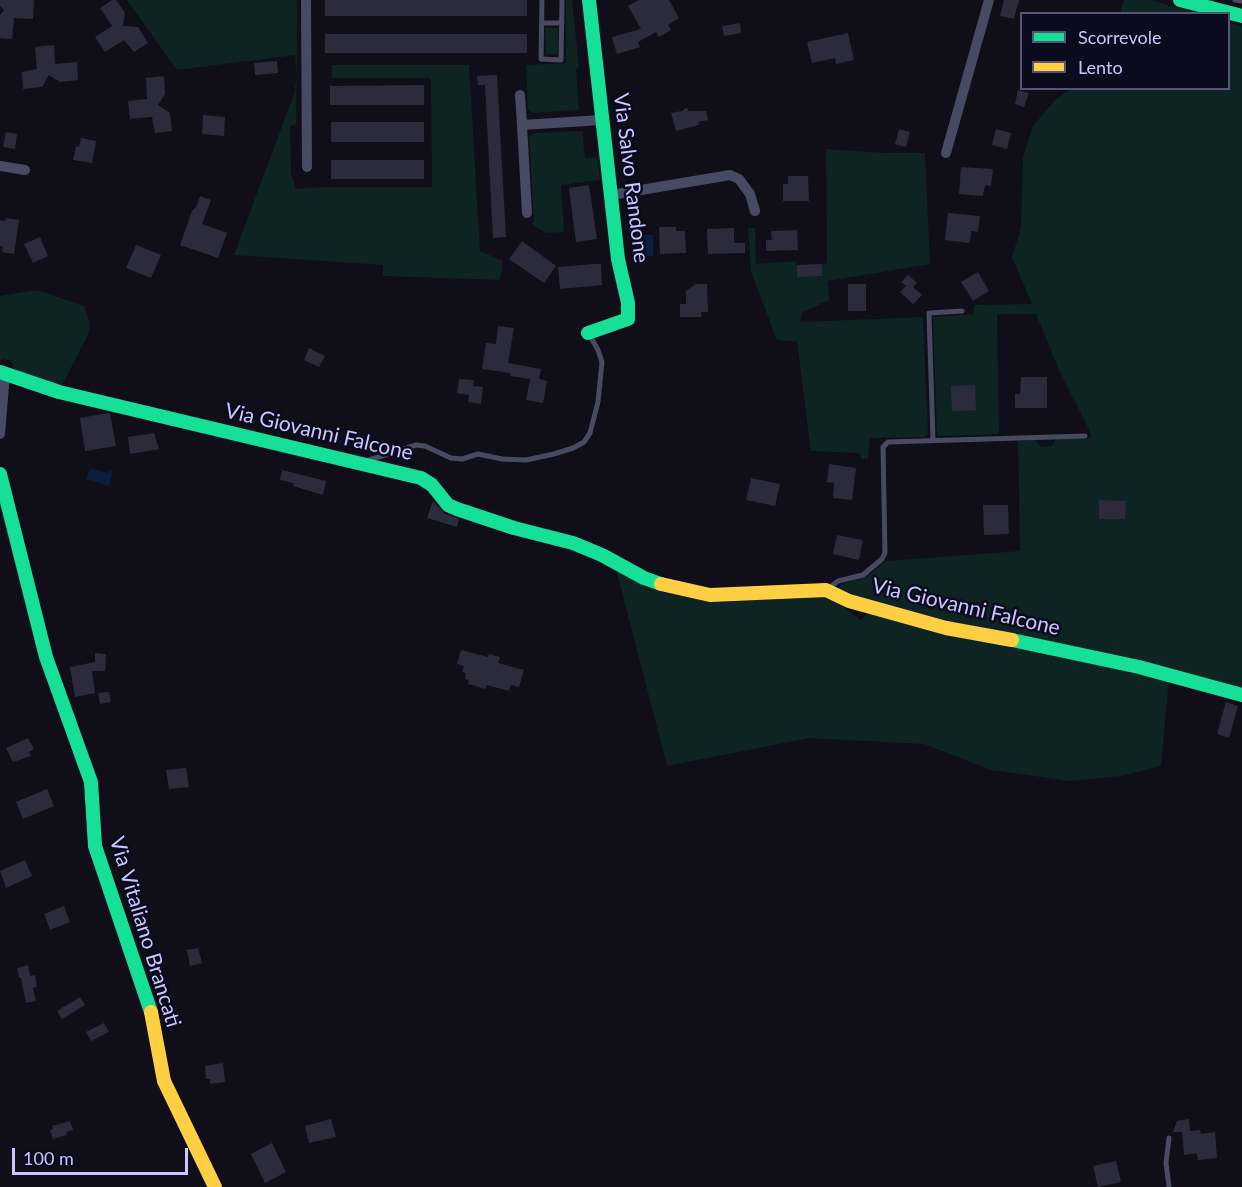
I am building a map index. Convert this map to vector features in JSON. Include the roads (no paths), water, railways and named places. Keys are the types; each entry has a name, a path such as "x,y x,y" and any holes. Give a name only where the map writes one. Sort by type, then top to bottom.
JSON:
{"street":[{"path":"306,0 307,167"},
{"name":"Via Salvo Randone","path":"588,333 628,319 628,303 618,259 601,120 590,0"},
{"path":"946,153 989,0"},
{"path":"1180,0 1226,12"},
{"path":"520,95 527,213"},
{"path":"522,125 601,120"},
{"path":"0,166 25,170"},
{"path":"611,195 730,175 739,179 750,194 754,211"},
{"path":"0,434 2,373"},
{"name":"Via Giovanni Falcone","path":"2,373 59,392 421,478 432,485 448,505 457,510 573,543 610,558 644,578 661,584 711,595 826,590 849,601 946,628 1139,667 1242,695"},
{"name":"Via Vitaliano Brancati","path":"0,474 46,657 91,782 95,846 153,1019 164,1081 215,1187"}],"lane":[{"path":"542,0 541,59 561,60 562,0"},
{"path":"1235,0 1242,1"},
{"path":"542,23 562,23"},
{"path":"933,440 929,313 962,311"},
{"path":"359,464 387,452 416,445 425,446 451,458 462,459 478,454 502,459 526,460 554,454 584,442 590,433 598,402 602,362 588,333"},
{"path":"826,590 838,581 863,575 885,553 883,447 888,442 1085,436"},
{"path":"1169,1138 1166,1163 1169,1187"}],"water":[{"path":"642,235 653,235 653,256 642,256"},
{"path":"90,468 108,473 110,470 113,471 109,486 86,479"}]}
